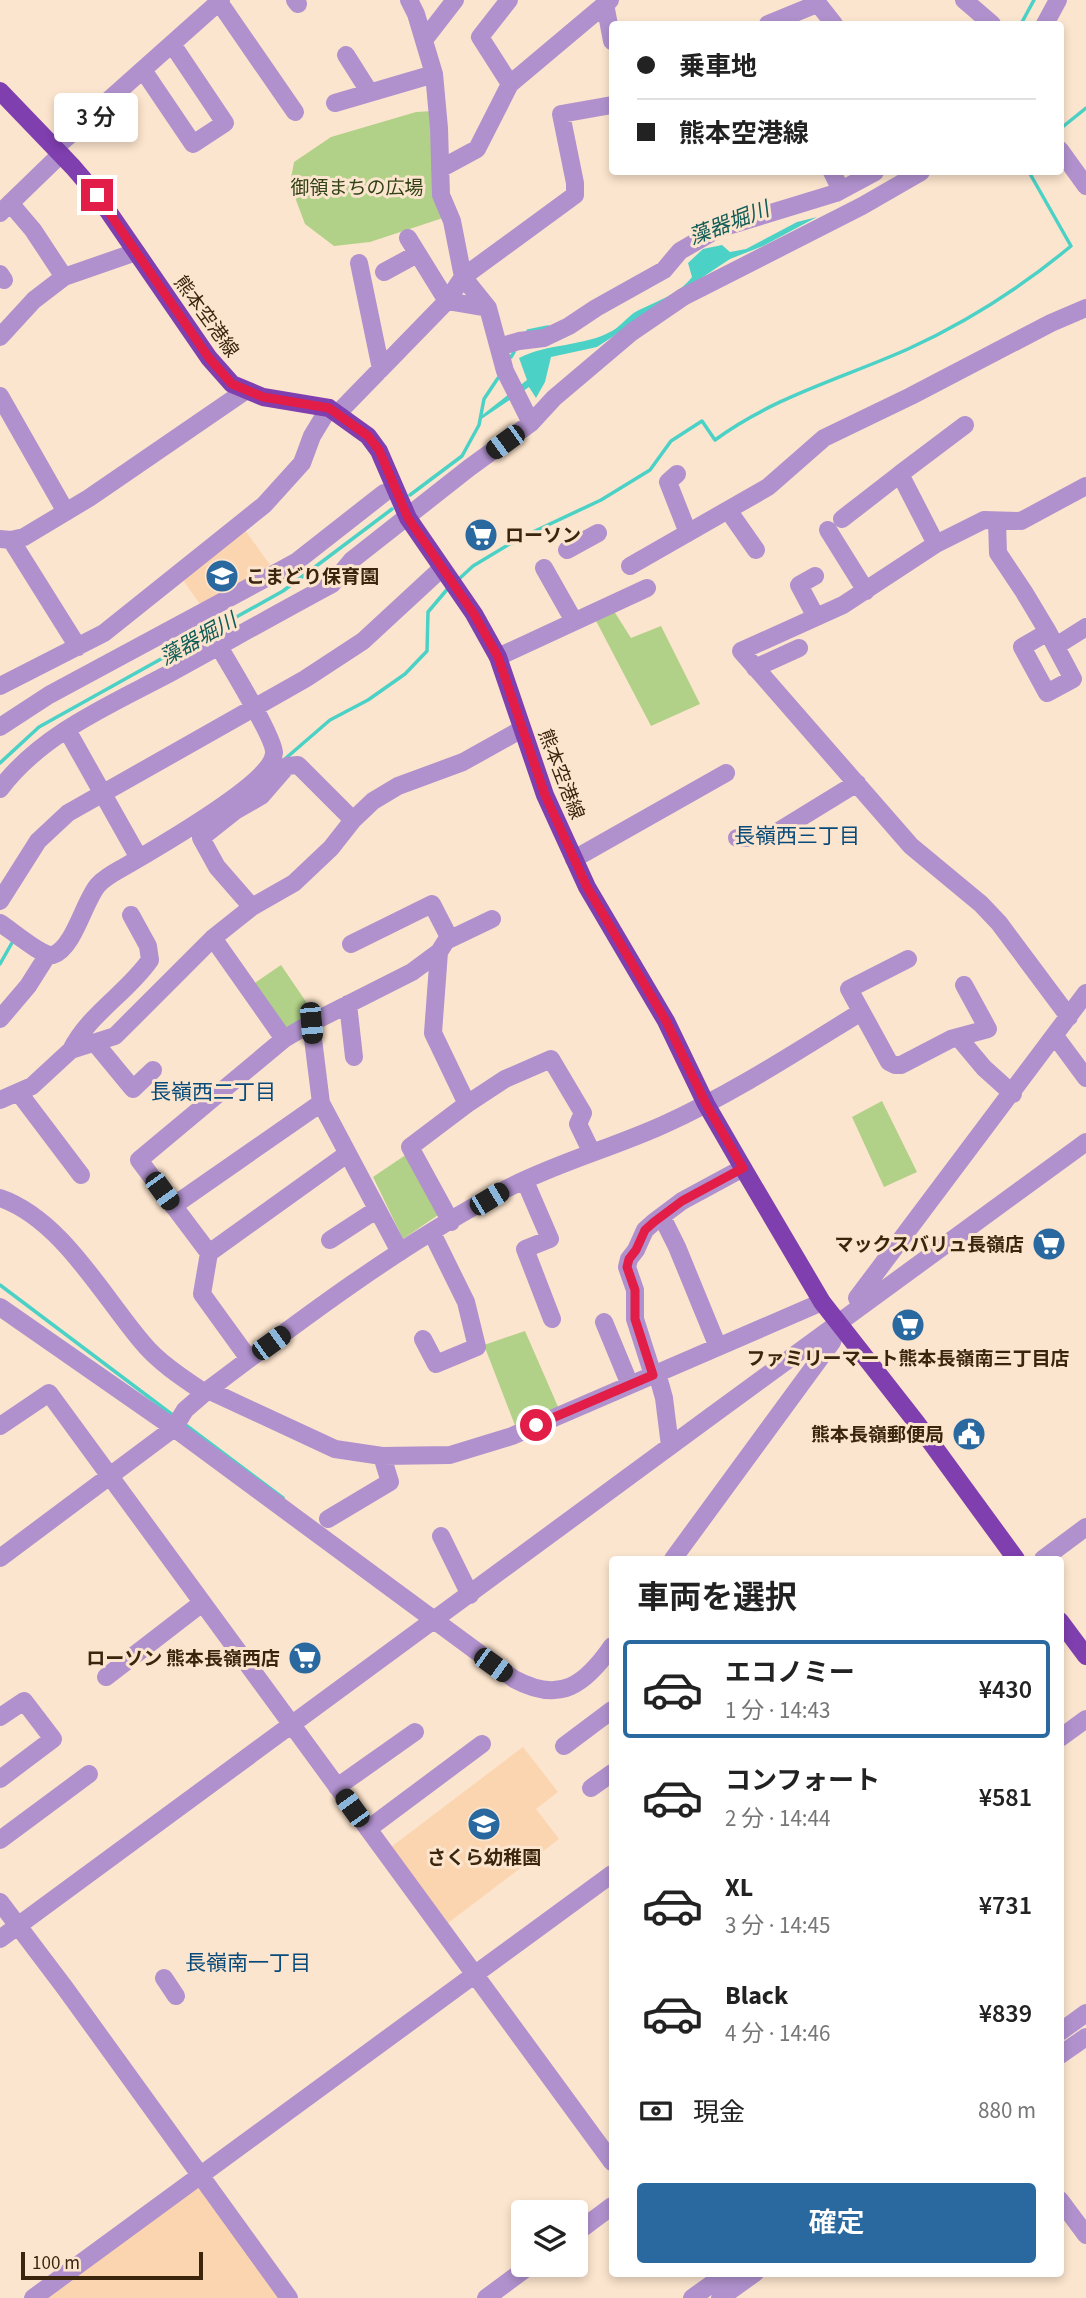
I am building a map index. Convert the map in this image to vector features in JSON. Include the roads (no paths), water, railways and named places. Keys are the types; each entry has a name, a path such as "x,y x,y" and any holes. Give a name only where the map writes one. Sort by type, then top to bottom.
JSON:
{"main road":[{"name":"熊本空港線","path":"0,91 97,195 209,358 232,384 263,397 333,410 368,436 379,450 408,518 450,579 498,657 545,795 587,887 666,1021 706,1104 822,1302 916,1422 1014,1556"},
{"path":"1064,1626 1084,1650"}],"street":[{"path":"409,0 434,74 441,195 452,221 463,277 488,308 505,371 531,423"},
{"path":"424,40 455,0"},
{"path":"509,0 480,37 510,84"},
{"path":"1047,21 1058,0"},
{"path":"64,277 33,230 5,208 58,151 220,1 295,112"},
{"path":"440,169 477,149 510,84 608,2"},
{"path":"608,2 610,21"},
{"path":"775,21 816,2 832,21"},
{"path":"969,3 989,21"},
{"path":"143,70 193,144 225,123 172,44"},
{"path":"344,55 370,93"},
{"path":"335,103 434,74"},
{"path":"0,686 112,627 264,505 302,463 312,436 333,410 381,369 447,301 463,277 575,195 561,114 609,106"},
{"path":"1064,156 1086,186"},
{"path":"834,175 841,190"},
{"path":"499,347 544,338 569,326 664,270 680,251 718,229 841,190 869,175"},
{"path":"0,789 8,778 46,744 67,730 332,584 352,561 469,468 531,423 554,398 632,332 683,297 862,206 916,175"},
{"path":"384,272 413,246 447,301 488,308"},
{"path":"0,337 34,300 64,277 136,252"},
{"path":"359,263 381,369"},
{"path":"630,566 768,487 824,438 1051,323 1086,308"},
{"path":"78,647 5,540 24,537 66,512 245,391"},
{"path":"0,397 66,512"},
{"path":"866,591 835,525 965,425"},
{"path":"677,474 668,482 688,533"},
{"path":"900,474 936,544"},
{"path":"1066,1012 999,923 981,904 911,846 741,651 843,606 936,544 984,520 1021,521 1086,486"},
{"path":"0,727 48,695 296,562 384,494"},
{"path":"728,510 756,550"},
{"path":"997,521 998,553 1052,639 1086,627"},
{"path":"567,550 598,533"},
{"path":"544,568 574,621"},
{"path":"815,576 799,585 816,617"},
{"path":"0,901 47,831 68,813 305,679 450,579"},
{"path":"498,657 646,588"},
{"path":"0,1019 28,986 47,956 57,953 69,939 99,883 190,829 249,785 270,763 274,748 218,645"},
{"path":"755,668 799,648"},
{"path":"71,1050 109,1040 119,1033 213,938 252,907 294,883 331,848 353,820 373,801 398,786 463,762 522,729"},
{"path":"67,730 139,858"},
{"path":"252,907 217,867 201,838 235,811 261,796 287,766 298,765 353,820"},
{"path":"574,859 726,773"},
{"path":"737,838 769,837 857,783"},
{"path":"351,944 432,904 444,945 433,1033 467,1104"},
{"path":"81,1175 7,1093 32,1086 71,1050 80,1032 124,990 150,960 151,953 146,940 131,915"},
{"path":"209,1253 139,1160 284,1039 412,972 444,945 492,919"},
{"path":"0,923 47,956"},
{"path":"213,938 284,1039"},
{"path":"908,959 849,989 889,1062 895,1065 901,1065 951,1039 988,1028 964,985"},
{"path":"675,1556 832,1342 836,1322 871,1282 1013,1094 1055,1035 1066,1012 1086,993"},
{"path":"348,1004 354,1057"},
{"path":"0,1558 174,1428 185,1410 206,1391 400,1252 508,1188 662,1126 706,1104 861,1012"},
{"path":"311,1023 321,1103 400,1252"},
{"path":"1055,1035 1086,1078"},
{"path":"958,1037 984,1068 1013,1094"},
{"path":"95,1043 133,1089 153,1070"},
{"path":"451,1222 410,1147 505,1079 551,1059 583,1113 578,1124 592,1153"},
{"path":"173,1206 321,1103"},
{"path":"0,1939 470,1595 836,1322 1086,1142"},
{"path":"249,1359 202,1294 209,1253 347,1154"},
{"path":"670,1446 664,1398 638,1334 635,1290 627,1267 629,1259 645,1230 682,1201 743,1168"},
{"path":"525,1181 550,1238 525,1249 552,1319"},
{"path":"0,1198 36,1219 77,1257 143,1344 206,1391 335,1449 382,1456 440,1455 470,1450 512,1436 822,1302"},
{"path":"330,1240 376,1210"},
{"path":"662,1217 718,1347"},
{"path":"423,1339 436,1364 477,1347 466,1302 432,1233"},
{"path":"0,1307 174,1428 514,1679 542,1691 571,1687 587,1678 609,1650"},
{"path":"604,1322 630,1385"},
{"path":"0,1426 49,1393 609,2158"},
{"path":"328,1519 390,1482 382,1456"},
{"path":"1047,1556 1086,1527"},
{"path":"441,1536 470,1595"},
{"path":"106,1677 202,1603"},
{"path":"0,1717 24,1701 53,1739 0,1779"},
{"path":"564,1746 609,1712"},
{"path":"1064,1735 1086,1719"},
{"path":"337,1787 415,1732"},
{"path":"368,1829 482,1745"},
{"path":"0,1840 89,1774"},
{"path":"592,1788 609,1775"},
{"path":"33,2298 609,1876"},
{"path":"0,1902 289,2298"},
{"path":"164,1978 177,1996"},
{"path":"1064,2029 1086,2013"},
{"path":"1064,2052 1086,2037"},
{"path":"1064,2205 1086,2235"},
{"path":"588,2224 609,2208"},
{"path":"486,2298 514,2277"},
{"path":"708,2296 724,2277"},
{"path":"708,2296 747,2277"}],"water":[{"path":"817,217 763,246 730,259 597,347 551,357 545,382 536,398 529,387 480,420 481,416 527,380 519,358 530,353 589,340 612,331 634,313 667,297 686,283 692,277 688,263 703,249 722,245 730,252 746,249 797,222"}],"waterway":[{"name":"藻器堀川","path":"1023,21 1034,0"},
{"path":"1064,126 1086,108"},
{"path":"459,579 473,566 518,539 601,500 650,470 671,441 702,421 715,440 784,400 929,339 972,316 1033,275 1071,246 1031,175"},
{"name":"藻器堀川","path":"528,331 548,327"},
{"name":"藻器堀川","path":"511,357 514,352"},
{"name":"藻器堀川","path":"410,495 462,456 479,425 484,399 498,378"},
{"name":"藻器堀川","path":"0,763 39,727 283,591 392,509"},
{"path":"286,758 330,720 368,700 405,674 427,651 428,612 450,586"},
{"path":"0,964 13,941"},
{"path":"0,1285 174,1416"},
{"path":"183,1423 283,1498"}],"place":[{"name":"ローソン","path":"481,535"},
{"name":"こまどり保育園","path":"222,576"},
{"name":"マックスバリュ長嶺店","path":"1049,1244"},
{"name":"ファミリーマート熊本長嶺南三丁目店","path":"908,1325"},
{"name":"熊本長嶺郵便局","path":"969,1434"},
{"name":"ローソン 熊本長嶺西店","path":"305,1658"},
{"name":"さくら幼稚園","path":"484,1824"}],"district":[{"name":"長嶺西三丁目","path":"797,836"},
{"name":"長嶺西二丁目","path":"213,1092"},
{"name":"長嶺南一丁目","path":"248,1963"}],"park label":[{"name":"御領まちの広場","path":"357,187"}]}
